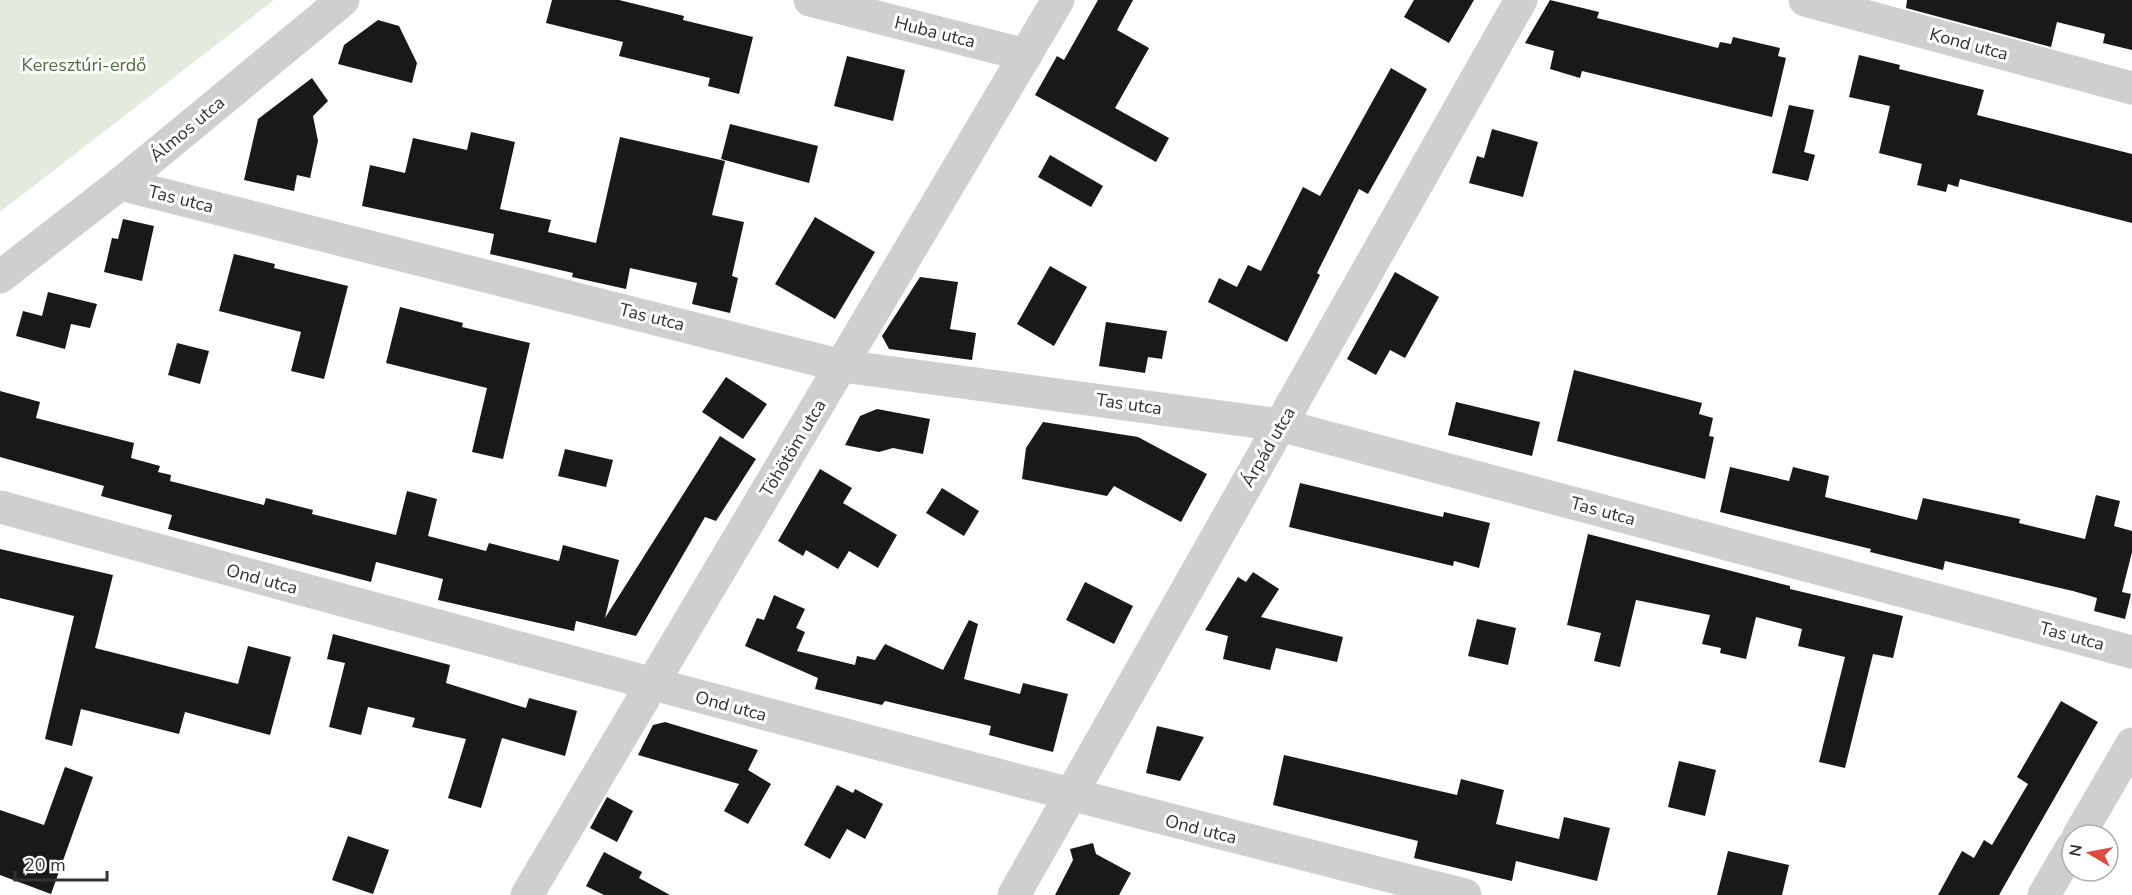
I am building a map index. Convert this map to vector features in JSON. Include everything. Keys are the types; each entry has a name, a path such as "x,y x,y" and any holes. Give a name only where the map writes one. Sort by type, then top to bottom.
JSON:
{"street":[{"name":"Álmos utca","path":"0,277 120,183 343,0"},
{"name":"Huba utca","path":"810,0 1026,55"},
{"name":"Töhötöm utca","path":"527,895 1058,0"},
{"name":"Árpád utca","path":"1014,895 1521,0"},
{"name":"Kond utca","path":"1806,0 2132,88"},
{"name":"Tas utca","path":"120,183 842,366 1280,425 2132,652"},
{"name":"Ond utca","path":"0,507 652,686 1070,796 1465,895"},
{"path":"2088,823 2122,780 2132,744"},
{"path":"2044,895 2060,868"}],"green space":[{"name":"Keresztúri-erdő","path":"0,0 274,0 0,212"}],"building":[{"path":"552,0 619,0 684,16 683,20 753,37 739,94 708,86 710,78 619,56 623,42 546,23"},
{"path":"1098,0 1133,0 1117,30 1149,48 1115,108 1169,138 1156,162 1035,95 1057,56 1064,60"},
{"path":"1414,0 1474,0 1449,43 1404,17"},
{"path":"1550,0 1599,12 1597,18 1718,48 1720,42 1731,44 1733,37 1780,48 1778,56 1786,58 1772,117 1582,71 1580,78 1550,69 1554,51 1525,43"},
{"path":"1907,0 2132,0 2132,50 2103,43 2105,34 2057,22 2051,47 1906,8"},
{"path":"378,20 399,26 417,63 412,83 338,64 344,45"},
{"path":"1859,55 1900,65 1899,69 1984,90 1977,115 2132,154 2132,223 1960,179 1958,187 1948,184 1946,192 1917,185 1922,164 1879,153 1890,106 1849,97"},
{"path":"847,56 905,70 893,121 834,106"},
{"path":"1391,68 1427,89 1368,194 1359,189 1317,273 1320,275 1287,342 1208,302 1219,278 1237,287 1248,265 1261,271 1303,187 1320,196"},
{"path":"312,78 328,101 313,116 318,141 310,178 297,175 294,191 244,180 258,119"},
{"path":"1789,105 1814,110 1804,152 1815,155 1808,181 1772,173"},
{"path":"730,124 818,146 809,183 721,159"},
{"path":"1492,129 1538,142 1523,197 1469,183 1477,156 1484,158"},
{"path":"471,132 515,142 500,209 551,220 548,232 596,243 620,137 725,161 712,215 744,222 732,276 738,278 730,313 692,304 697,283 630,268 626,289 572,277 573,273 490,254 494,234 362,206 370,165 405,173 413,138 467,150"},
{"path":"1050,155 1103,186 1091,207 1038,177"},
{"path":"815,217 875,252 835,319 775,284"},
{"path":"123,219 154,226 142,281 104,272 112,238 118,239"},
{"path":"234,254 275,264 274,268 348,286 324,379 291,371 301,332 219,311"},
{"path":"1050,266 1087,287 1054,346 1017,324"},
{"path":"1395,272 1439,297 1405,358 1390,350 1376,375 1347,359"},
{"path":"920,277 958,282 950,329 976,333 972,360 889,349 882,336"},
{"path":"48,292 97,304 90,328 71,324 65,349 16,336 23,311 42,316"},
{"path":"400,307 463,323 462,327 530,343 503,459 472,452 487,388 386,363"},
{"path":"1106,322 1167,331 1162,359 1148,357 1145,373 1099,366"},
{"path":"177,343 209,351 200,384 168,375"},
{"path":"1574,370 1702,403 1699,414 1713,418 1709,436 1714,437 1705,479 1557,441"},
{"path":"726,377 767,404 743,439 702,412"},
{"path":"0,391 40,402 36,418 134,443 131,458 160,466 158,472 171,475 170,481 264,505 266,498 313,510 312,514 396,535 407,491 437,499 428,536 486,551 489,543 559,561 563,545 619,560 605,618 720,436 756,459 716,521 705,517 636,636 576,621 574,631 438,600 443,579 376,562 371,582 168,529 172,515 101,496 104,486 0,457"},
{"path":"1456,402 1540,422 1532,456 1448,435"},
{"path":"877,409 930,419 923,454 893,448 879,452 845,445 860,416"},
{"path":"1043,422 1138,437 1207,474 1181,522 1114,486 1107,496 1022,479 1026,448"},
{"path":"565,449 613,460 606,487 558,476"},
{"path":"1730,467 1789,481 1793,467 1829,476 1825,497 1917,520 1923,498 2020,519 2019,523 2085,539 2096,495 2120,501 2114,526 2132,531 2132,552 2122,592 2131,594 2125,619 2094,611 2097,598 2073,591 1945,561 1943,570 1870,552 1871,549 1720,512"},
{"path":"820,469 852,488 843,503 897,535 878,568 849,551 838,569 806,550 803,556 778,541"},
{"path":"1300,483 1443,517 1444,512 1490,523 1479,568 1454,561 1453,566 1289,527"},
{"path":"942,488 979,511 964,536 926,513"},
{"path":"1588,534 1790,586 1790,589 1903,616 1893,658 1873,654 1845,768 1819,762 1845,657 1798,646 1802,629 1756,617 1746,659 1720,653 1721,648 1702,644 1710,615 1636,600 1620,667 1594,661 1601,633 1567,625"},
{"path":"0,549 113,575 95,648 238,684 248,646 291,657 270,735 185,712 179,734 81,709 72,746 45,739 74,616 0,598"},
{"path":"1253,572 1279,589 1261,617 1343,637 1337,662 1276,648 1270,670 1223,659 1228,636 1205,630 1238,577 1246,582"},
{"path":"1085,582 1133,606 1114,644 1066,620"},
{"path":"774,595 805,609 796,628 805,632 797,651 855,665 857,656 875,660 885,644 943,670 969,620 978,624 964,679 1020,694 1023,683 1068,694 1053,752 989,735 991,726 885,701 882,705 815,689 818,678 745,646 757,618 764,620"},
{"path":"1477,619 1516,628 1508,665 1468,656"},
{"path":"333,634 450,665 446,683 526,708 529,698 577,711 565,756 502,738 481,808 448,798 466,739 412,727 415,718 368,707 361,735 329,727 345,663 327,659"},
{"path":"2061,701 2098,722 1999,895 1938,895 1962,851 1974,858 1984,840 1992,845 2028,784 2017,777"},
{"path":"665,722 758,750 748,770 771,784 748,824 724,811 739,784 638,755 653,725"},
{"path":"1157,726 1204,737 1180,781 1146,773"},
{"path":"1284,755 1457,795 1461,779 1504,790 1496,824 1559,839 1564,817 1610,828 1597,881 1516,861 1512,881 1414,858 1418,841 1273,805"},
{"path":"1679,761 1716,770 1705,816 1668,807"},
{"path":"65,767 93,777 51,894 0,875 0,810 44,825"},
{"path":"837,785 853,793 855,789 883,804 865,839 847,829 830,859 804,845"},
{"path":"607,797 633,811 617,842 590,828"},
{"path":"348,836 389,850 373,894 332,880"},
{"path":"1093,843 1096,854 1131,873 1119,895 1055,895 1073,860 1070,849"},
{"path":"1728,851 1789,865 1782,895 1717,895"},
{"path":"604,852 642,872 639,878 670,895 604,895 586,886"}]}
